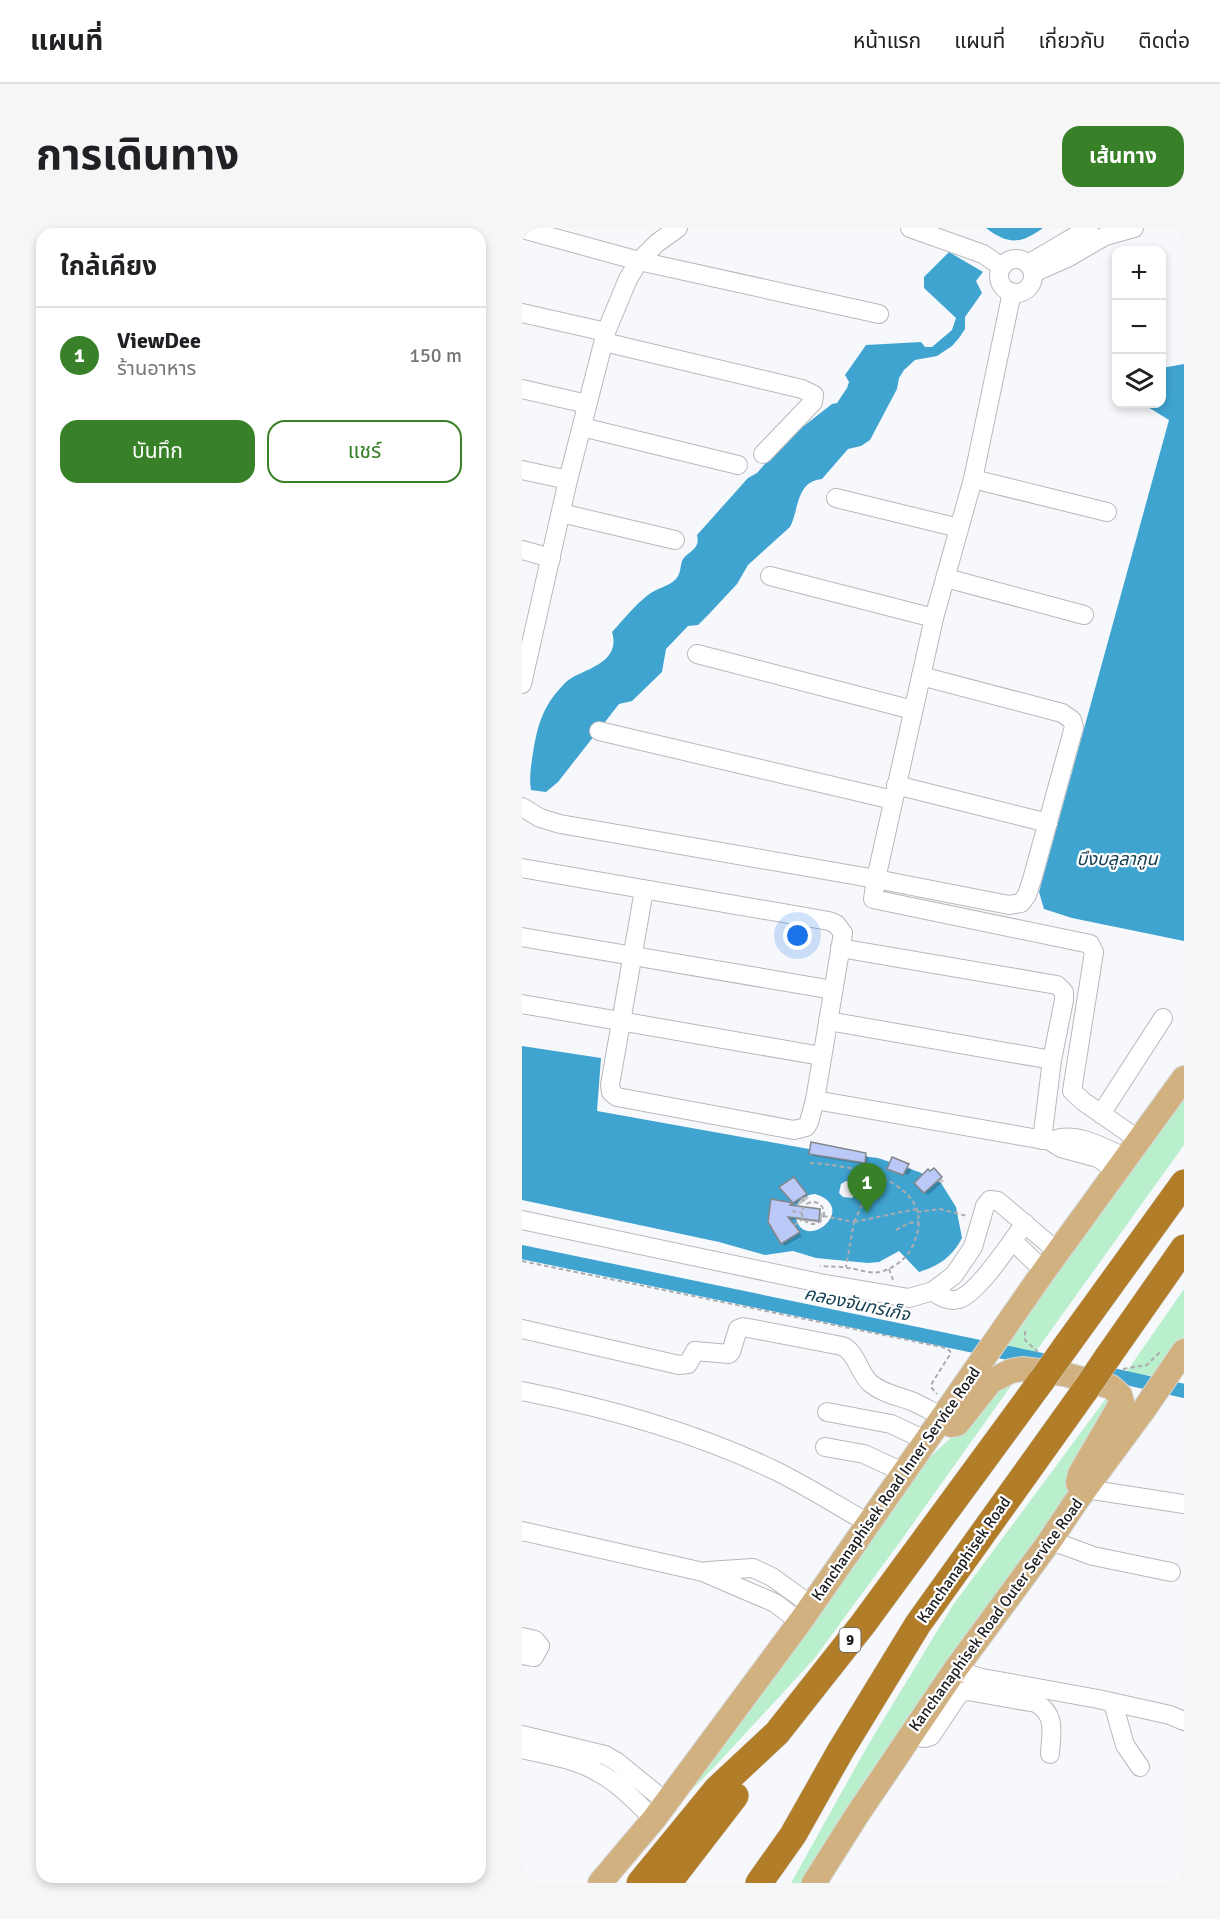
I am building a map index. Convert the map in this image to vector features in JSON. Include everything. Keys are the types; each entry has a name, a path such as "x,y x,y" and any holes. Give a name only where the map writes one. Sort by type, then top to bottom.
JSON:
{"highway":[{"name":"9","path":"640,1883 717,1789 777,1733 862,1624 1184,1184"},
{"name":"Kanchanaphisek Road","path":"759,1883 794,1835 841,1750 918,1624 1184,1248"},
{"path":"668,1883 744,1784 777,1733"},
{"path":"622,1883 669,1827 689,1808 717,1789"}],"main road":[{"name":"Kanchanaphisek Road Inner Service Road","path":"600,1883 660,1810 806,1614 1051,1261 1184,1078"},
{"name":"Kanchanaphisek Road Outer Service Road","path":"814,1883 909,1736 938,1710 955,1670 1178,1360"},
{"path":"936,1429 957,1424 992,1381 1011,1371 1022,1369 1064,1374 1111,1387 1120,1395 1122,1402 1080,1474 1078,1482 1086,1489"}],"street":[{"path":"522,684 528,635 551,558 568,480 605,337 628,279 639,261 657,243 678,228"},
{"path":"910,228 983,254 1002,267"},
{"path":"1031,268 1089,228"},
{"path":"1031,268 1030,286 1025,290 1012,292 1002,285 1000,279 1002,267 1006,262 1017,259 1031,268 1069,257 1105,236 1134,228"},
{"path":"522,229 639,261 879,314"},
{"path":"814,1100 1046,1141 1060,1148 1098,1158 1127,1156 1101,1114 1072,1091 1094,952 1090,944 873,899 894,792 934,618 973,479 1012,292"},
{"path":"522,313 802,389 814,395 813,402 763,454"},
{"path":"522,389 587,404"},
{"path":"582,427 738,465"},
{"path":"522,470 568,480"},
{"path":"973,479 1107,512"},
{"path":"836,498 959,528"},
{"path":"561,513 675,540"},
{"path":"522,550 551,558"},
{"path":"770,576 934,618"},
{"path":"946,578 1084,615"},
{"path":"697,654 913,710"},
{"path":"522,807 540,818 560,824 876,879 1009,905 1021,903 1027,895 1071,742 1074,727 1072,720 1062,713 921,676"},
{"path":"599,731 1048,823"},
{"path":"522,868 830,921 836,924 843,933 814,1100 806,1127 794,1130 617,1097 611,1092 610,1085 644,890"},
{"path":"522,937 833,990"},
{"path":"840,948 1057,985 1064,992 1064,1000 1052,1060 1046,1141"},
{"path":"522,1004 821,1056"},
{"path":"1101,1114 1163,1018"},
{"path":"828,1021 1052,1060"},
{"path":"522,1220 736,1266 909,1298 933,1291 954,1275 973,1247 987,1202 993,1200 998,1201 1025,1223 1051,1261"},
{"path":"933,1291 942,1298 950,1300 968,1295 989,1272 1025,1223"},
{"path":"1013,1241 1051,1261"},
{"path":"522,1329 679,1365 688,1364 695,1351 729,1354 738,1329 743,1327 842,1346 850,1351 871,1384 889,1394 912,1402 936,1429"},
{"path":"522,1391 641,1420 712,1444 775,1470 870,1524"},
{"path":"827,1412 891,1424 936,1429"},
{"path":"825,1447 864,1454 905,1473"},
{"path":"1086,1489 1184,1504"},
{"path":"522,1531 703,1572 806,1614"},
{"path":"1049,1542 1093,1556 1172,1572"},
{"path":"522,1637 535,1640 540,1646 534,1657 522,1655"},
{"path":"955,1670 982,1678 1170,1715 1184,1721"},
{"path":"938,1710 962,1692 968,1691 1036,1703 1045,1708 1049,1714 1050,1754"},
{"path":"1113,1703 1125,1745 1140,1767"},
{"path":"522,1735 605,1755 617,1762 660,1810"},
{"path":"522,1749 562,1759 599,1772 660,1810"}],"path":[{"path":"810,1162 842,1165 876,1175 900,1188 910,1197 917,1210 919,1221 915,1240 899,1264 880,1272 846,1267 854,1222 876,1175"},
{"path":"855,1185 869,1173"},
{"path":"801,1198 807,1204"},
{"path":"812,1202 819,1204 824,1210 821,1221 815,1224 803,1219 802,1213 807,1204 812,1202"},
{"path":"824,1216 854,1222 917,1210 940,1209 960,1214"},
{"path":"792,1211 802,1213"},
{"path":"794,1225 803,1219"},
{"path":"896,1230 906,1224 919,1221"}],"green space":[{"path":"1184,1090 1184,1145 1034,1354 1004,1348"},
{"path":"1184,1289 1184,1338 1156,1376 1125,1374"},
{"path":"1018,1376 814,1659 685,1797 840,1577 928,1459 967,1423 988,1392"},
{"path":"1110,1393 1116,1397 1070,1493 807,1883 791,1883 868,1745 953,1605"}],"water":[{"path":"986,228 1043,228 1021,240 1008,240"},
{"path":"949,252 983,272 976,281 982,293 965,317 965,329 959,338 937,356 915,360 904,370 899,378 897,389 870,440 861,446 848,449 822,479 807,485 800,497 790,527 748,565 737,584 698,625 688,626 666,649 662,672 632,701 619,704 558,782 546,792 531,790 531,767 537,732 547,707 558,690 572,677 606,659 613,643 612,632 643,599 676,579 682,561 697,544 697,535 748,478 757,473 787,439 832,404 837,403 849,382 845,375 866,345 921,342 925,347 932,347 952,330 956,318 924,288 924,277"},
{"name":"บึงบลูลากูน","path":"1184,364 1184,941 1072,918 1044,909 1039,892 1169,420 1150,408 1166,408 1166,367"},
{"path":"522,1046 601,1058 597,1111 820,1151 878,1158 919,1172 941,1183 956,1207 962,1238 944,1260 919,1272 899,1251 879,1262 868,1263 816,1258 793,1251 765,1255 719,1242 522,1200","holes":["846,1181 854,1183 857,1189 852,1198 843,1197 839,1193 841,1184","815,1194 828,1201 832,1209 831,1218 817,1230 808,1231 800,1226 795,1210 800,1200"]}],"building":[{"path":"811,1142 866,1153 865,1163 809,1154"},
{"path":"892,1157 909,1164 903,1175 887,1169"},
{"path":"934,1168 942,1177 924,1193 914,1183 928,1169 930,1171"},
{"path":"794,1177 807,1194 793,1203 779,1187"},
{"path":"771,1199 793,1203 790,1205 820,1209 819,1221 788,1217 800,1232 781,1244 768,1222"}],"waterway":[{"name":"คลองจันทร์เก็จ","path":"522,1252 1047,1361"},
{"name":"คลองจันทร์เก็จ","path":"1095,1371 1184,1391"}],"place":[{"name":"ViewDee","path":"867,1213"}]}
